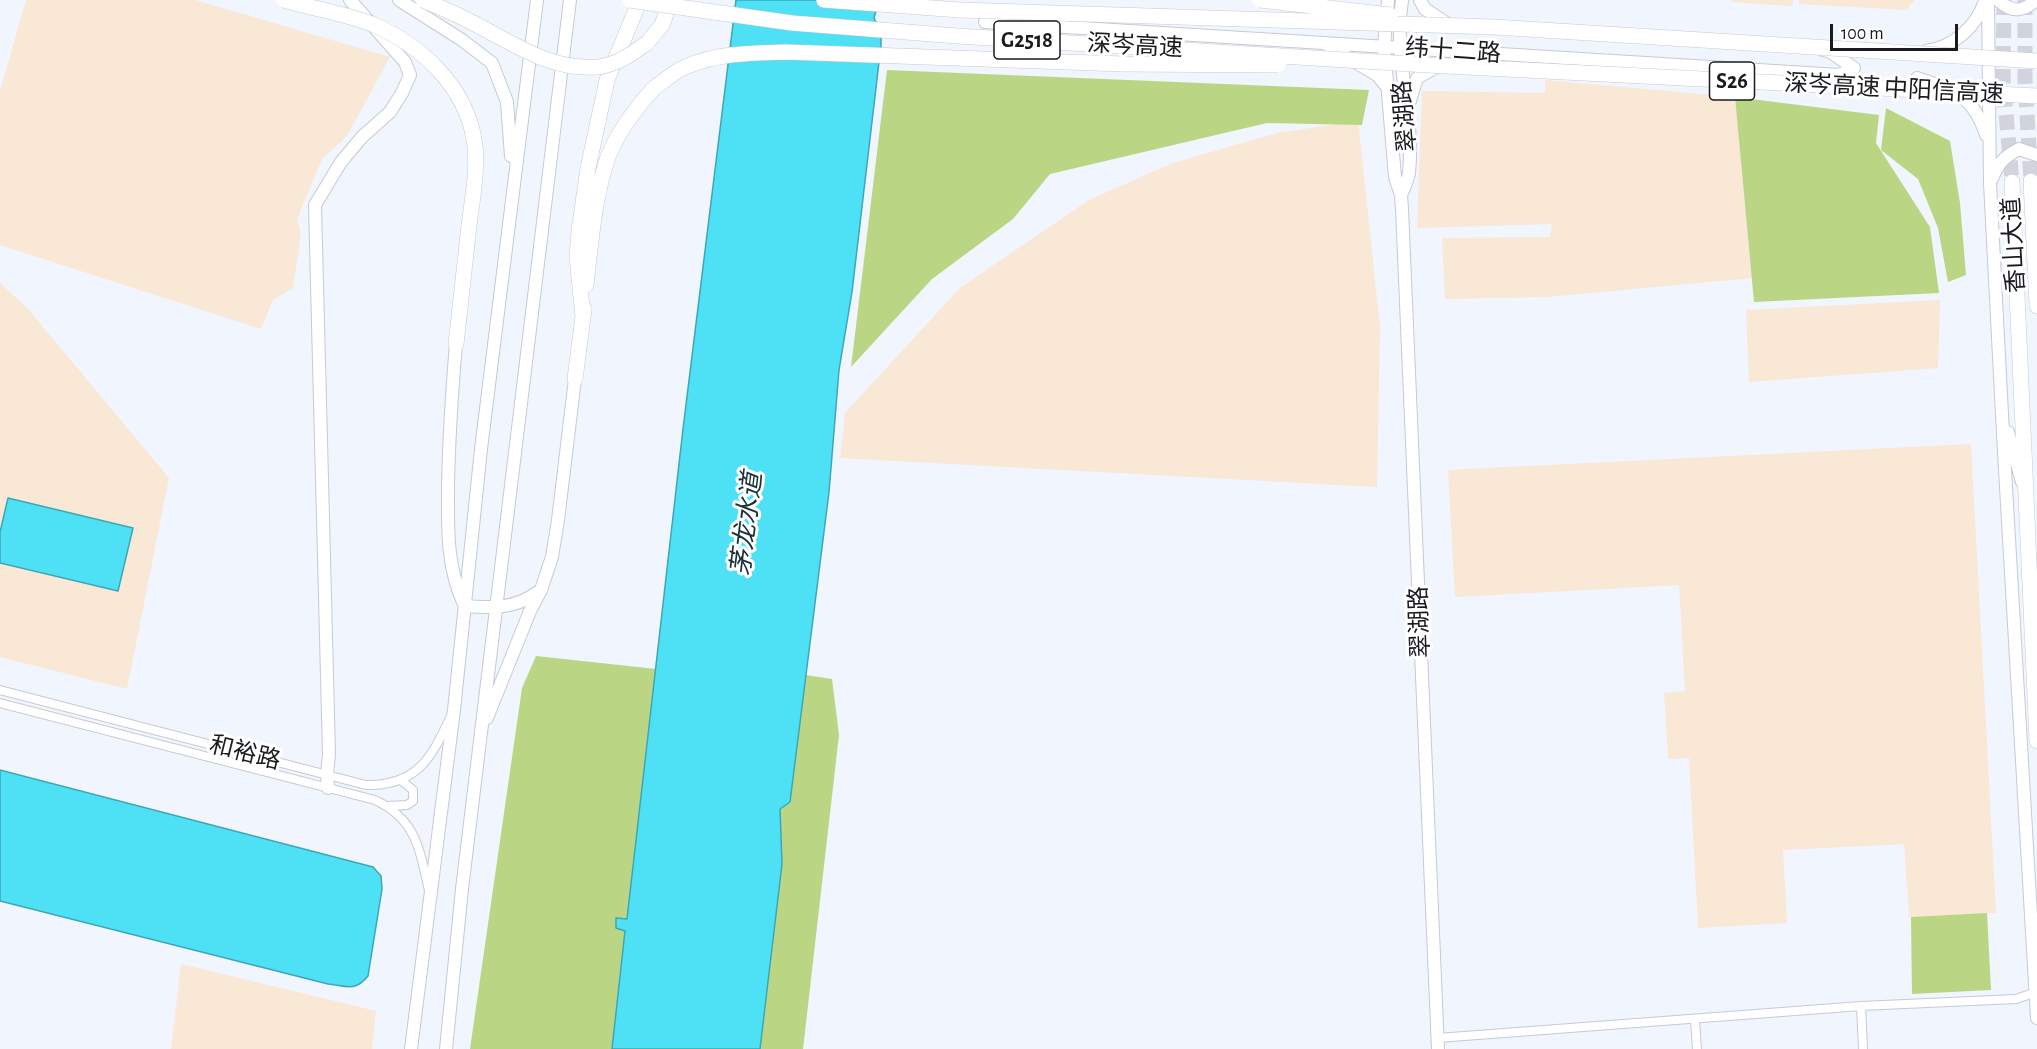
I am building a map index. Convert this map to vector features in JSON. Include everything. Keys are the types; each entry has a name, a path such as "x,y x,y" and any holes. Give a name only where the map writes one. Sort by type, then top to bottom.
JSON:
{"highway":[{"path":"284,0 371,24 406,42 436,66 461,98 474,140 474,175 456,344"},
{"path":"423,0 474,23 543,59 570,66 599,67 628,57 647,43 662,25 671,0"},
{"name":"深岑高速","path":"629,0 804,24 957,36 1427,65"},
{"path":"583,317 577,257 579,231 596,128 607,80 640,0"},
{"name":"深岑高速","path":"824,0 960,10 1494,27"},
{"path":"1260,0 1494,27"},
{"name":"深岑高速 中阳信高速","path":"1494,27 2037,61"},
{"path":"575,379 595,214 609,156 635,109 654,88 684,68 720,56 786,52 1123,64 1427,65"},
{"name":"深岑高速 中阳信高速","path":"1427,65 2037,96"},
{"name":"香山大道","path":"2031,181 2037,306"},
{"name":"香山大道","path":"2012,182 2037,741"}],"street":[{"path":"328,788 315,206 340,162 362,137 390,112 410,75 405,62 350,0"},
{"path":"399,0 462,40 492,63 507,102 511,136 513,197"},
{"path":"411,1049 454,710 480,460 537,0"},
{"path":"446,1049 480,733 570,0"},
{"path":"1287,21 1370,12 1386,0"},
{"name":"翠湖路","path":"1386,0 1384,46 1395,177 1401,195 1438,1043"},
{"name":"翠湖路","path":"1401,195 1409,174 1408,111 1401,72 1399,27 1402,0"},
{"path":"1419,0 1425,9 1458,30"},
{"path":"1905,55 1949,44 1968,30 1979,17 1986,0"},
{"path":"1986,0 1990,183 2037,1018"},
{"path":"1998,0 2007,8 2016,10 2029,6 2036,0"},
{"path":"1050,26 1053,8 1458,30"},
{"name":"纬十二路","path":"984,22 1839,75 1854,68 1829,51 1458,30"},
{"path":"1323,42 1377,75 1388,87"},
{"path":"1408,111 1417,78 1428,70 1468,52"},
{"path":"1917,78 1943,87 1973,105 1990,148"},
{"path":"1990,183 1997,166 2004,157 2019,149 2037,155"},
{"path":"456,344 449,425 448,530 452,572 465,606"},
{"path":"480,733 530,611 541,590 556,539 575,379"},
{"path":"2002,408 2026,498"},
{"path":"465,606 497,609 527,600 541,590"},
{"name":"和裕路","path":"0,690 366,785 383,786 402,781 424,765 437,747 454,710"},
{"name":"和裕路","path":"0,703 375,800 396,812 413,834 430,895"},
{"path":"388,806 407,805 413,801 413,790 402,781"},
{"path":"2034,964 2037,943"},
{"path":"1438,1043 1861,1006 2016,999 2036,992"},
{"path":"1861,1006 1863,1049"},
{"path":"1695,1019 1697,1049"}],"shaded area":[{"path":"26,0 195,0 390,57 347,136 322,159 297,219 301,233 293,288 273,300 261,329 0,245 0,91"},
{"path":"1732,0 1793,0 1792,6 1732,2"},
{"path":"1799,0 1915,0 1906,10 1799,4"},
{"path":"1545,80 1735,97 1752,278 1548,297 1445,299 1442,238 1550,237 1552,224 1417,228 1422,91 1545,93"},
{"path":"1358,121 1380,326 1377,487 840,458 845,413 960,288 1089,200 1173,163 1277,133"},
{"path":"0,283 28,309 169,478 127,689 0,657"},
{"path":"1940,300 1938,368 1749,382 1746,310"},
{"path":"1971,444 1996,913 1909,917 1904,844 1783,850 1787,923 1698,928 1689,758 1668,759 1664,693 1685,691 1679,585 1455,597 1448,470"},
{"path":"181,964 376,1011 372,1049 171,1049"}],"green space":[{"path":"887,70 1369,90 1362,125 1267,123 1050,174 1013,219 932,279 851,367"},
{"path":"1735,97 1879,115 1876,143 1930,227 1939,293 1754,302"},
{"path":"1886,108 1950,141 1960,203 1966,275 1948,282 1938,228 1918,179 1881,150"},
{"path":"536,656 656,669 627,920 617,918 625,930 612,1049 470,1049 522,688"},
{"path":"806,675 832,679 839,735 803,1049 760,1049 782,864 780,809 790,802"},
{"path":"1987,913 1991,990 1912,994 1911,917"}],"water":[{"name":"茅龙水道","path":"736,0 870,0 877,7 874,18 881,33 881,45 852,292 839,370 829,492 790,802 780,809 782,864 760,1049 612,1049 625,931 616,928 616,918 627,919 683,429"},
{"path":"8,498 133,528 118,591 0,563 0,532"},
{"path":"0,770 373,867 381,876 382,889 368,976 355,986 328,984 0,901"}],"tunnel":[{"path":"2004,0 2003,79 2012,182"},
{"path":"2025,0 2025,81 2031,181"}]}
